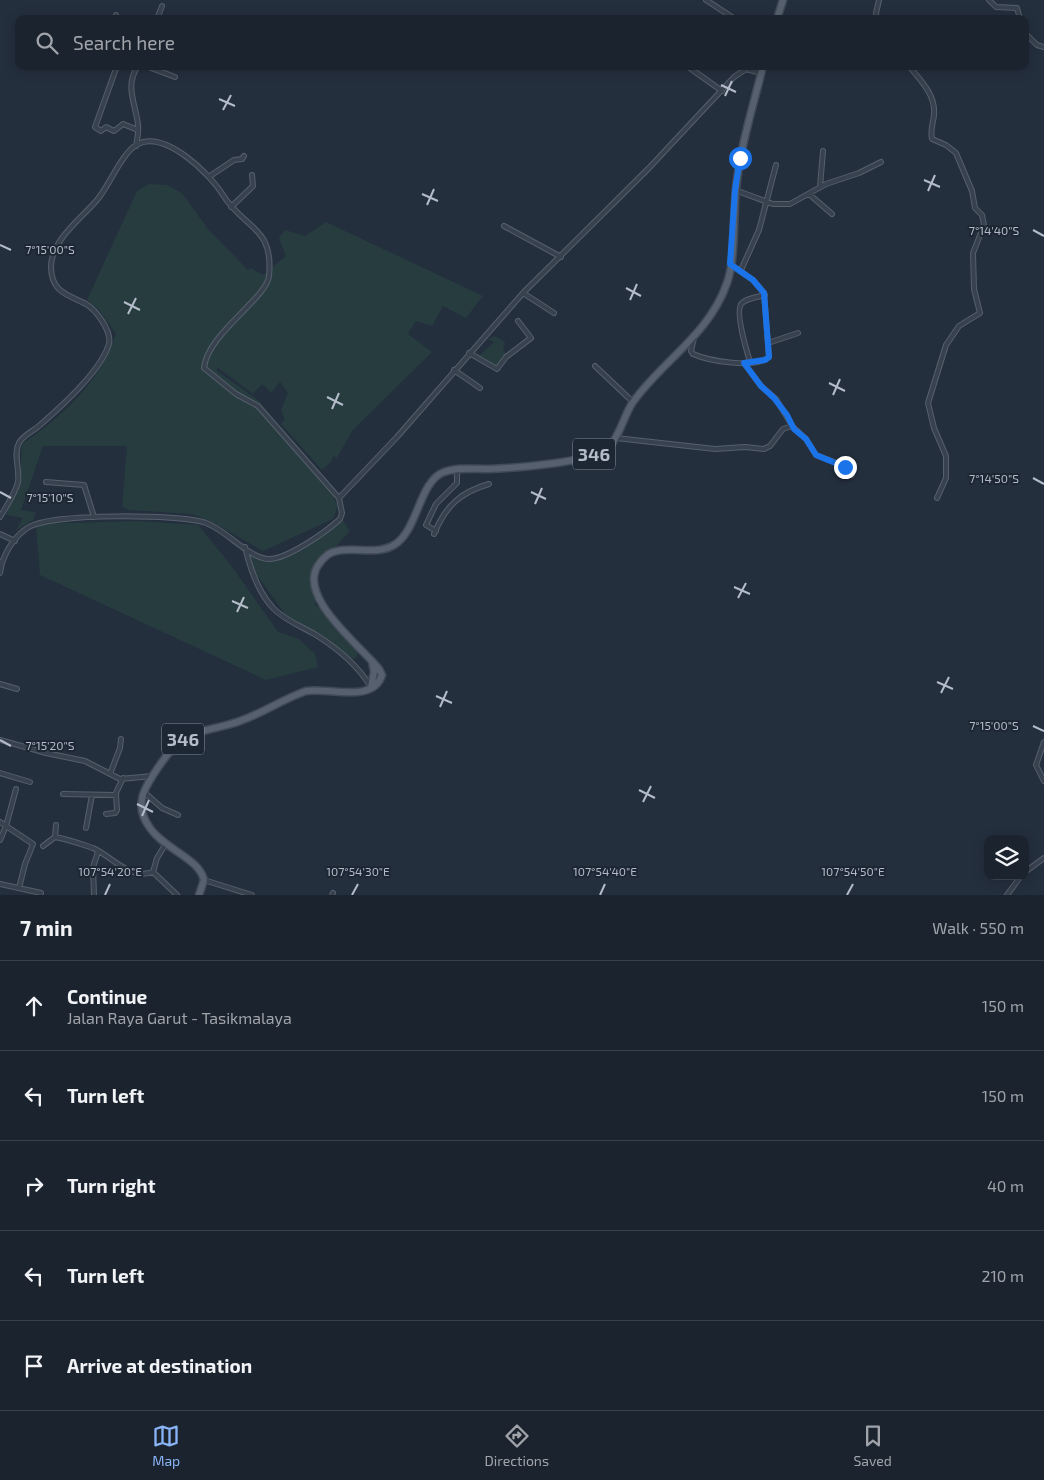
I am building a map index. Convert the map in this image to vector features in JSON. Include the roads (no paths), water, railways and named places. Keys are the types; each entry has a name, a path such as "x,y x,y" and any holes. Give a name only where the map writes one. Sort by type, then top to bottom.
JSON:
{"main road":[{"path":"778,15 783,0"},
{"name":"346","path":"144,792 173,746 189,736 242,720 306,691 324,689 353,693 364,691 371,687 374,672 372,661 342,630 317,596 314,582 316,567 331,553 338,550 381,549 396,544 409,527 433,479 445,471 506,468 567,460 603,451 616,438 633,402 694,336 722,296 730,264 738,166 762,70"},
{"path":"144,792 141,804 143,816 149,827 165,845 195,864 203,874 204,880 199,895"}],"street":[{"path":"706,0 730,15"},
{"path":"876,15 879,0"},
{"path":"989,0 996,7 1018,8 1019,15"},
{"path":"159,15 162,6"},
{"path":"1029,37 1037,45 1044,47"},
{"path":"117,70 95,128 100,131 106,127 114,131 123,124 138,130"},
{"path":"0,518 17,484 17,448 21,440 40,425 81,385 108,345 109,336 104,325 88,306 58,290 54,283 51,267 54,254 61,240 98,199 136,146 138,130 131,92 136,70"},
{"path":"158,70 175,76"},
{"path":"693,70 722,91"},
{"path":"339,498 396,437 523,293 649,168 722,91 743,70 762,70"},
{"path":"912,70 933,99 934,116 930,130 932,139 946,145 956,153 972,191 976,208 982,215 984,225 973,253 974,289 980,314 959,326 946,345 928,403 934,428 946,456 946,478 937,498"},
{"path":"0,572 1,563 15,540 36,524 94,518 194,520 217,529 264,559 271,559 296,549 340,518 342,513 339,498 258,406 236,394 204,368 220,336 267,285 269,279 264,237 258,229 230,207 210,176 191,160 172,149 154,143 136,146"},
{"path":"820,187 823,151"},
{"path":"210,176 234,160 242,159 244,156"},
{"path":"735,190 766,202 779,205 790,204 820,187 881,162"},
{"path":"741,270 760,230 776,165"},
{"path":"230,207 253,186 252,175"},
{"path":"809,194 832,214"},
{"path":"504,226 560,257"},
{"path":"694,336 691,351 694,355 721,362 744,363 768,359 765,295 753,280 730,264"},
{"path":"523,293 554,314"},
{"path":"750,362 740,320 740,307 742,303 765,295"},
{"path":"469,353 496,369 506,357 531,338 518,321"},
{"path":"768,343 798,334"},
{"path":"744,363 761,386 776,399 792,426 806,439 816,455 842,465 852,475"},
{"path":"594,366 633,402"},
{"path":"454,370 480,388"},
{"path":"616,438 714,449 764,448 770,446 781,431 792,426"},
{"path":"457,469 457,483 436,504 426,525 435,533 440,519 457,499 466,492 489,484"},
{"path":"46,482 84,485 94,518"},
{"path":"0,534 15,540"},
{"path":"245,547 250,568 272,607 285,618 335,648 358,669 371,687"},
{"path":"0,684 17,689"},
{"path":"110,774 120,748 121,739"},
{"path":"0,740 46,753 85,761 110,774 124,778 154,776"},
{"path":"1044,742 1036,765 1044,781"},
{"path":"0,773 30,782"},
{"path":"106,814 115,813 117,810 116,794 124,778"},
{"path":"0,840 6,826 16,789"},
{"path":"144,792 162,808 178,815"},
{"path":"63,794 116,794"},
{"path":"86,828 92,795"},
{"path":"0,822 33,844 18,888"},
{"path":"43,846 54,837 56,825"},
{"path":"54,837 98,852 129,871 141,874 153,872"},
{"path":"153,872 157,858 165,845"},
{"path":"94,895 93,867 98,852"},
{"path":"1029,869 1044,858"},
{"path":"153,872 177,895"},
{"path":"204,880 252,895"},
{"path":"1007,895 1018,880"},
{"path":"0,884 42,893"}]}
